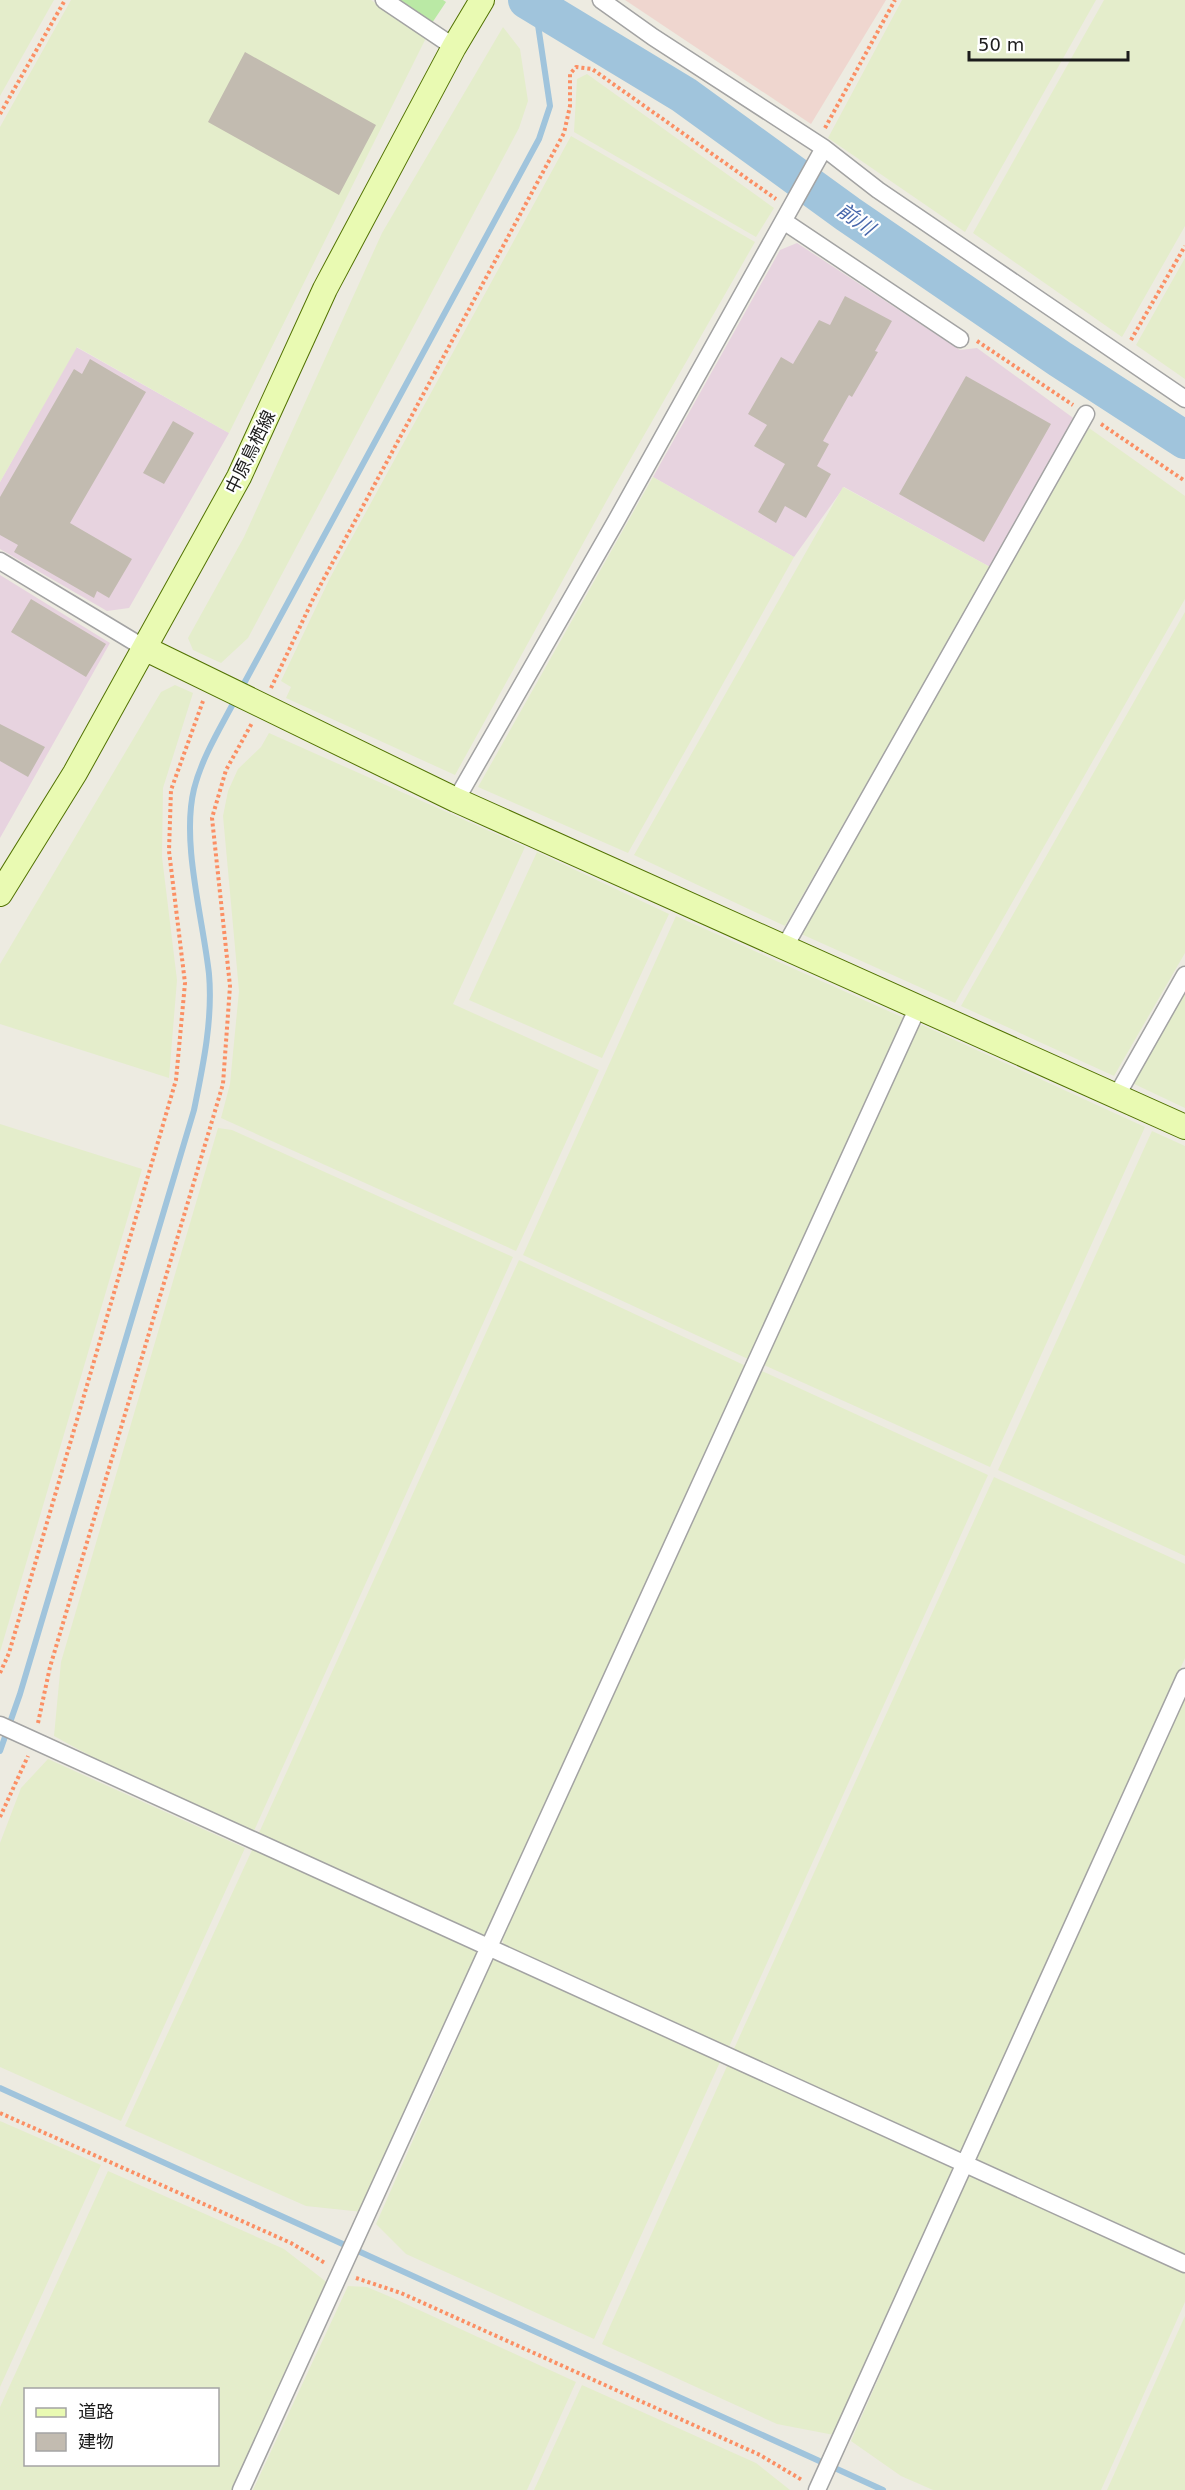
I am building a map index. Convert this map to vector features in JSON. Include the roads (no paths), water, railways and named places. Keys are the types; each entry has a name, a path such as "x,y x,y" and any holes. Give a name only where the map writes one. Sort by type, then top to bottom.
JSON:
{"street":[{"path":"384,0 454,47"},
{"path":"601,0 820,146 878,190 1185,399"},
{"name":"中原鳥栖線","path":"0,894 64,792 146,649 238,477 326,289 477,7"},
{"path":"456,800 785,222 820,146"},
{"path":"785,222 960,339"},
{"path":"784,948 1086,414"},
{"path":"0,561 146,649 259,706 456,800 1185,1127"},
{"path":"1117,1095 1185,975"},
{"path":"242,2490 918,1006"},
{"path":"818,2490 1185,1677"},
{"path":"0,1725 1185,2264"}],"waterway":[{"path":"241,689 539,139 550,106 538,25 519,0"},
{"name":"前川","path":"527,0 684,95 848,214 1060,359 1185,440"},
{"path":"0,1751 20,1694 194,1110 206,1042 210,991 191,856 191,810 194,789 202,765 236,698"},
{"path":"0,2088 883,2490"}]}
